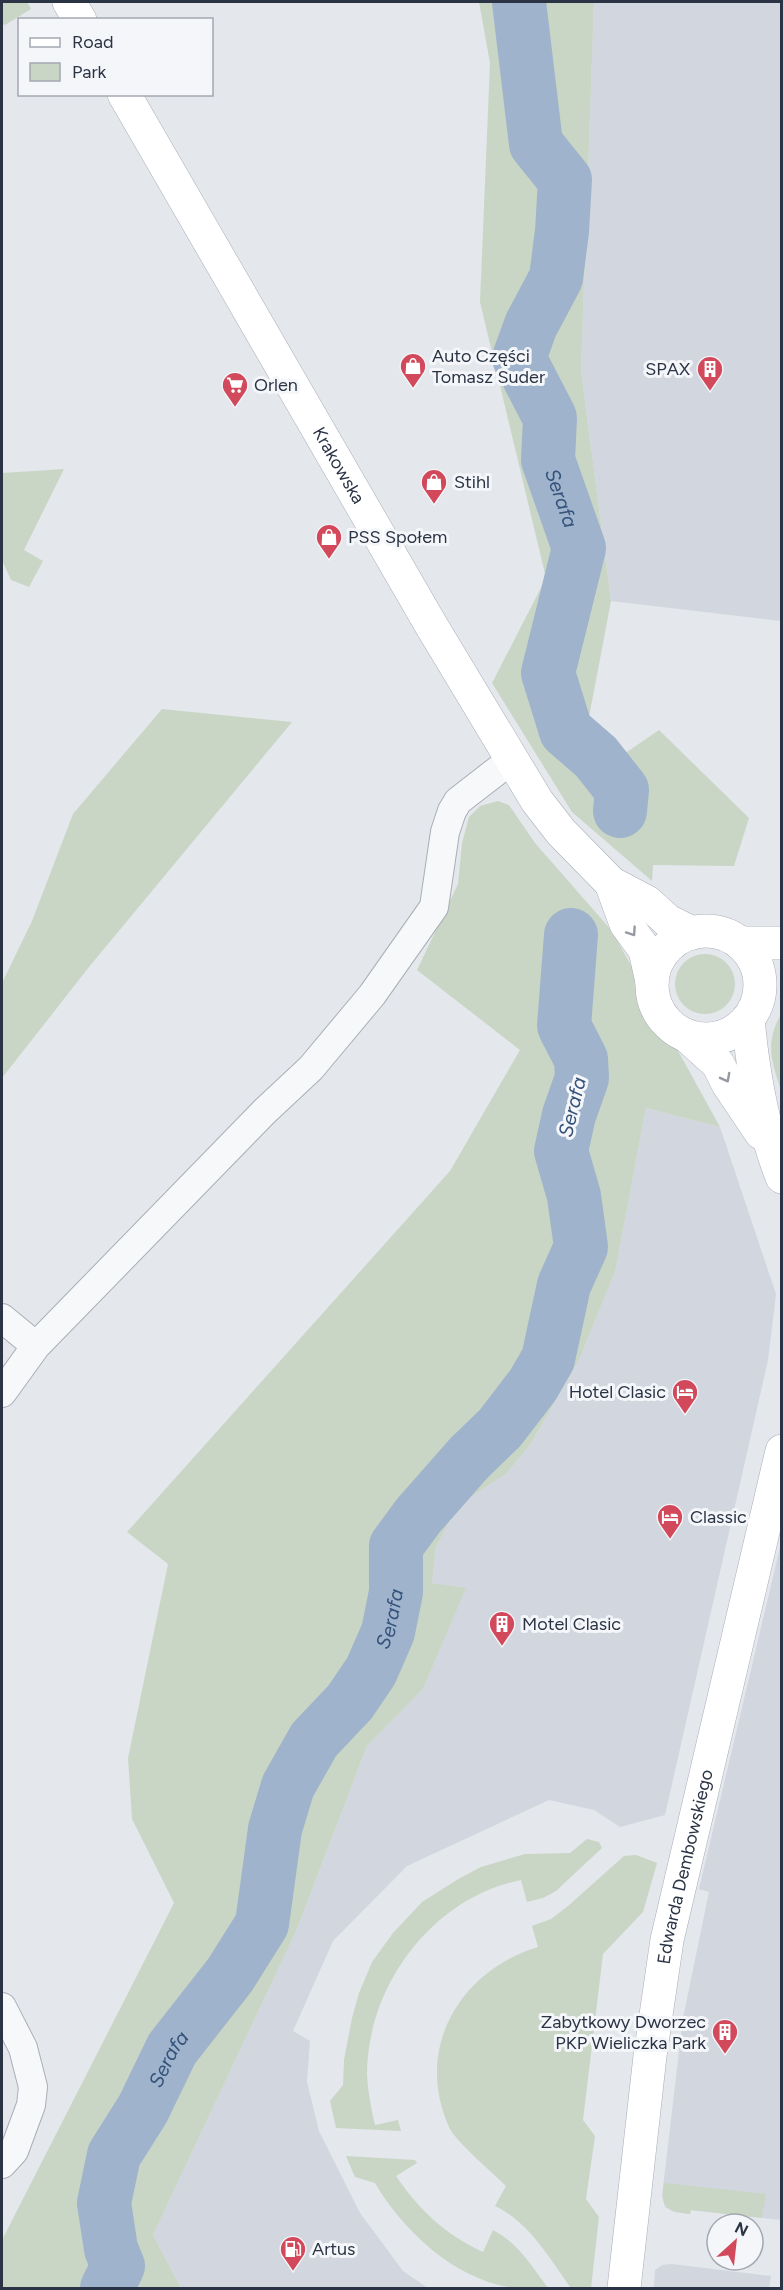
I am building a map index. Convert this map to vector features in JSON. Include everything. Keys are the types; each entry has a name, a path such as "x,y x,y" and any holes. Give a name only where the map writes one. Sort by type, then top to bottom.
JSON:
{"main road":[{"path":"69,2 79,18"},
{"name":"Krakowska","path":"124,96 537,801 561,832 611,883 647,902 668,921 692,933"},
{"name":"Krakowska","path":"611,883 627,924 645,950 652,982"},
{"path":"762,1004 735,1030 720,1037 703,1039 687,1035 672,1027 660,1014 654,999 652,982 656,966 664,951 676,939 692,933 709,931 725,935 740,943 751,956 758,971 762,1004 755,1072 769,1146"},
{"path":"740,943 782,943"},
{"path":"687,1035 718,1064 728,1084 769,1146 782,1177"},
{"name":"Edwarda Dembowskiego","path":"624,2289 650,2056 667,1940 782,1451"}],"street":[{"path":"2,1393 36,1346 261,1115 311,1068 372,995 434,907 445,832 452,811 458,801 511,760"},
{"path":"2,1318 36,1346"},
{"path":"2,2007 24,2048 33,2087 31,2105 14,2151 2,2164"}],"shaded area":[{"name":"SPAX","path":"594,2 781,2 781,621 611,601 581,370"},
{"path":"646,1108 720,1127 776,1294 768,1360 665,1815 620,1827 594,1810 549,1800 407,1866 333,1941 293,2031 310,2041 307,2082 319,2131 360,2213 403,2271 428,2288 181,2288 153,2235 297,1929 367,1746 423,1689 465,1589 432,1583 436,1547 456,1506 507,1473 530,1445 579,1360 615,1272"},
{"path":"781,1543 781,2220 765,2218 765,2212 691,2210 690,2214 674,2212 665,2207 662,2196 683,2018 709,1892 699,1889"},
{"path":"662,2265 705,2268 705,2272 738,2272 771,2276 769,2288 654,2288 655,2270"}],"green space":[{"path":"2,2 27,2 31,9 5,25 2,24"},
{"path":"479,2 594,2 581,370 611,601 589,717 621,756 659,730 749,818 734,866 653,865 652,881 572,812 492,683 546,578 480,302 490,63"},
{"path":"64,469 24,550 43,561 29,587 11,580 2,560 2,473"},
{"path":"162,709 292,722 89,967 2,1078 2,983 32,921 73,814"},
{"path":"498,801 509,805 535,843 612,931 720,1127 646,1108 615,1272 579,1360 530,1445 507,1473 457,1506 436,1547 432,1583 466,1588 423,1689 367,1746 297,1929 153,2235 181,2288 2,2288 2,2240 174,1903 132,1819 128,1758 168,1564 127,1532 450,1171 520,1050 417,970 458,884 462,843 469,817 480,806"},
{"path":"699,954 711,954 727,962 733,972 735,984 733,996 727,1006 711,1014 699,1014 683,1006 675,990 675,978 683,962"},
{"path":"781,1014 781,1090 772,1060 771,1043"},
{"path":"587,1839 599,1842 602,1848 556,1891 543,1898 527,1902 521,1880 489,1890 459,1906 433,1926 411,1951 392,1979 379,2010 370,2042 367,2075 375,2125 398,2120 401,2131 336,2128 330,2101 343,2085 344,2060 359,1993 372,1962 393,1933 422,1902 481,1867 525,1854 570,1853"},
{"path":"636,1855 657,1863 643,1912 603,1954 583,2120 595,2136 586,2199 599,2217 591,2288 571,2288 547,2253 529,2232 519,2222 495,2206 506,2186 452,2133 440,2098 437,2069 441,2042 451,2017 466,1994 486,1974 510,1958 538,1947 532,1926 551,1919 624,1856"},
{"path":"346,2156 415,2160 417,2163 396,2176 424,2211 457,2238 483,2252 493,2230 524,2256 548,2288 524,2289 494,2284 453,2265 416,2236 375,2183 355,2177"},
{"path":"664,2183 766,2194 763,2212 691,2210 690,2214 676,2212 667,2207 664,2203"}],"waterway":[{"name":"Serafa","path":"519,2 536,144 565,180 556,278 531,325 519,358 550,418 548,460 579,548 548,673 566,731 596,757 622,790 620,811"},
{"name":"Serafa","path":"107,2288 118,2266 111,2249 104,2203 114,2155 143,2109 172,2049 230,1975 262,1924 275,1829 288,1786 314,1740 350,1702 371,1671 388,1632 396,1592 396,1546 418,1516 469,1458 500,1428 533,1385 548,1359 564,1285 581,1247 574,1196 561,1151 569,1115 582,1078 581,1059 564,1026 571,935"}],"place":[{"name":"Auto Części Tomasz Suder","path":"413,389"},
{"name":"SPAX","path":"710,392"},
{"name":"Orlen","path":"235,408"},
{"name":"Stihl","path":"434,505"},
{"name":"PSS Społem","path":"329,560"},
{"name":"Hotel Clasic","path":"685,1415"},
{"name":"Classic","path":"670,1540"},
{"name":"Motel Clasic","path":"502,1647"},
{"name":"Zabytkowy Dworzec PKP Wieliczka Park","path":"725,2055"},
{"name":"Artus","path":"293,2272"}]}
